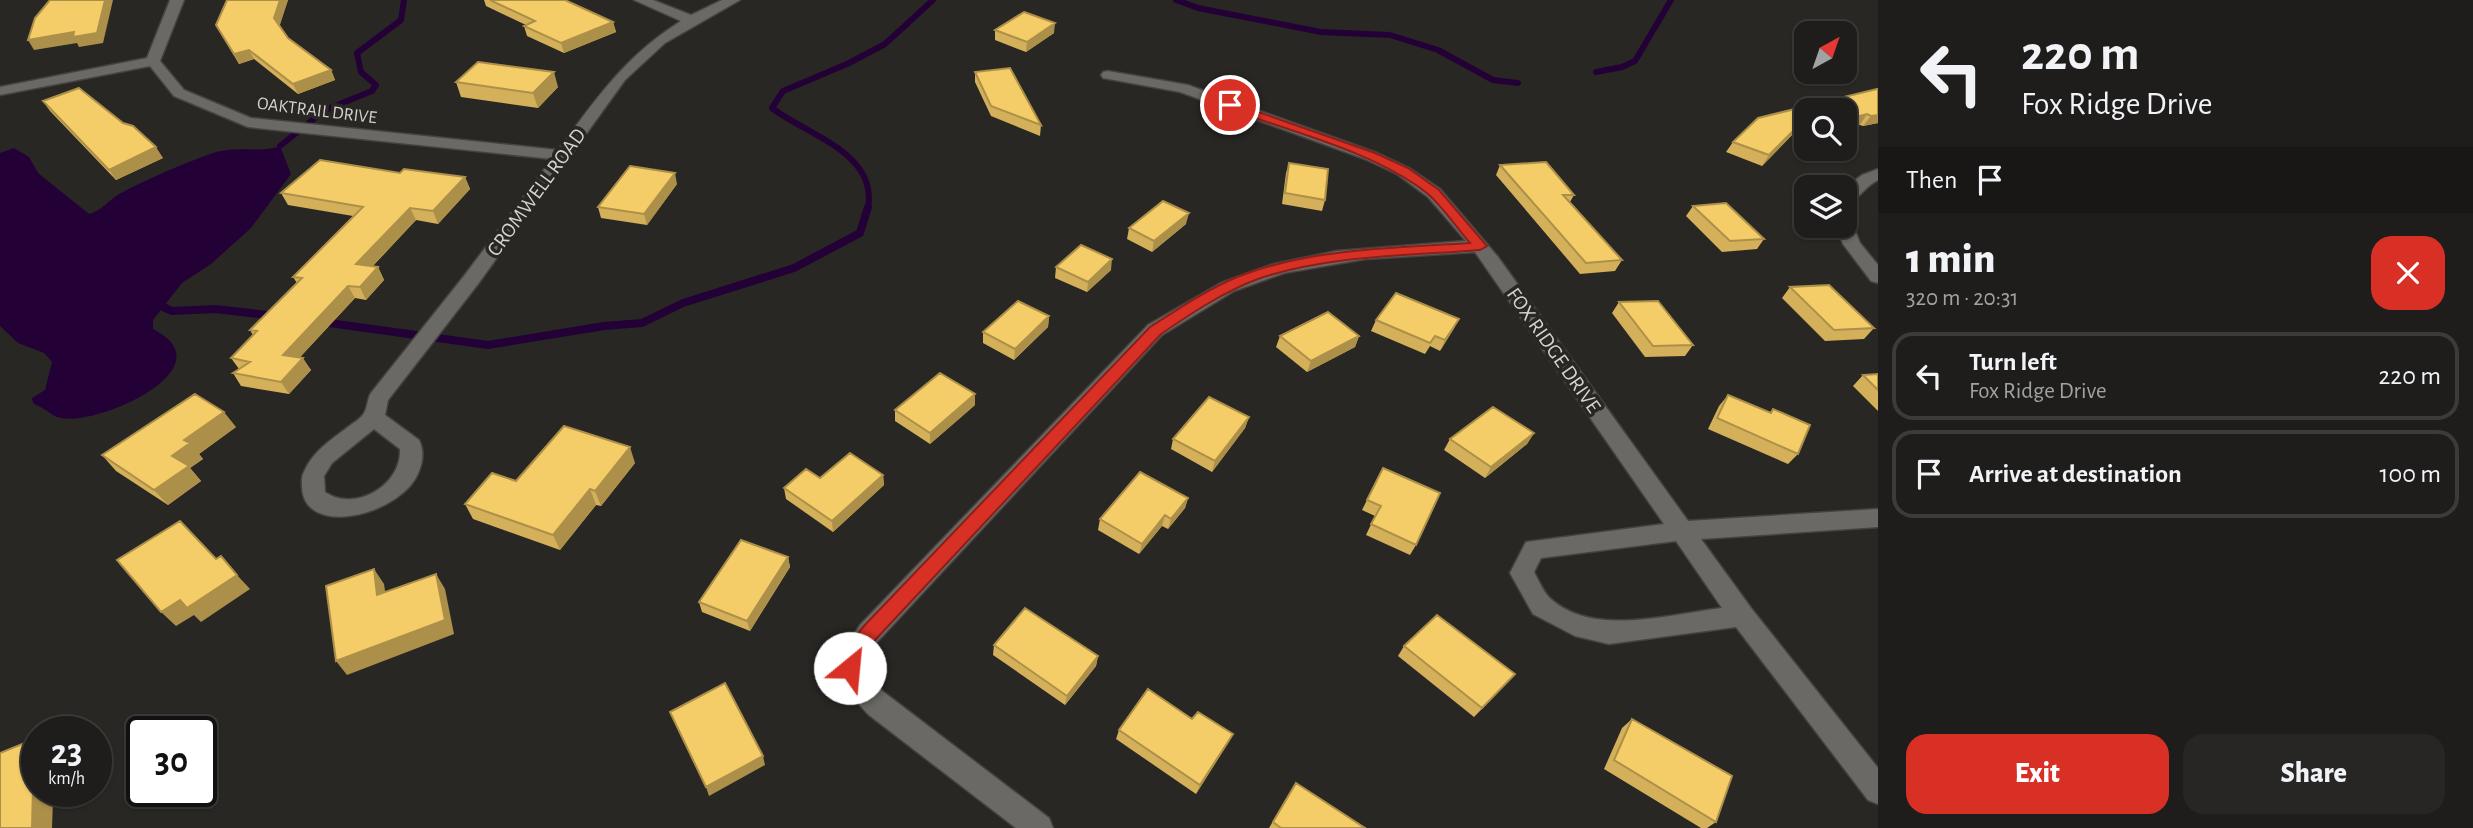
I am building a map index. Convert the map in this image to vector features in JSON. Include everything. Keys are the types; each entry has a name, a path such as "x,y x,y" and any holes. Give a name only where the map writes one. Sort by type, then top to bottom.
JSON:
{"street":[{"path":"0,91 153,61 177,0"},
{"path":"641,0 691,20"},
{"name":"CROMWELL ROAD","path":"374,418 411,446 414,459 407,477 395,489 376,500 356,507 331,507 314,496 313,475 324,457 374,418 379,398 471,280 620,77 660,40 691,20 733,0"},
{"name":"OAKTRAIL DRIVE","path":"153,61 179,93 248,121 561,155"},
{"name":"FOX RIDGE DRIVE","path":"1108,75 1183,89 1371,156 1403,171 1434,193 1480,246 1742,617 1878,790"},
{"path":"1857,187 1866,178 1878,174"},
{"path":"1850,238 1878,277"},
{"path":"1039,828 878,706 855,684 850,668 853,655 870,633 1156,330 1206,297 1253,276 1295,265 1344,256 1480,246"},
{"path":"1742,617 1609,633 1575,625 1542,607 1522,573 1534,549 1683,531 1878,518"}],"shaded area":[{"path":"280,146 291,174 251,228 211,264 182,283 153,320 153,329 172,344 176,360 168,376 150,391 103,413 79,418 58,417 34,404 32,398 45,390 52,362 44,353 18,343 0,326 0,153 14,148 29,157 38,173 89,214 130,188 210,154"}],"building":[{"path":"50,0 105,0 97,33 73,37 74,32 28,40 35,18"},
{"path":"227,0 280,0 274,18 288,38 331,70 293,84 249,50 234,54 216,25"},
{"path":"490,0 565,0 613,22 561,43 524,26 535,21"},
{"path":"1024,12 1055,23 1027,42 995,30"},
{"path":"478,62 554,72 533,93 456,82"},
{"path":"1010,68 1041,125 991,106 975,72"},
{"path":"79,88 123,123 133,126 156,147 109,170 43,101"},
{"path":"1878,89 1878,115 1857,117 1857,98 1841,98"},
{"path":"1794,109 1794,130 1769,155 1733,142 1758,118"},
{"path":"320,160 400,173 404,169 465,177 433,211 410,208 356,264 378,267 360,287 348,286 283,355 303,358 281,382 233,373 250,362 231,358 257,331 250,330 302,278 293,277 363,207 281,193"},
{"path":"1546,162 1574,195 1563,195 1622,260 1586,263 1500,165"},
{"path":"1289,163 1328,169 1325,200 1285,193"},
{"path":"630,166 675,173 644,214 598,207"},
{"path":"1163,201 1189,213 1154,241 1129,228"},
{"path":"1726,203 1764,239 1730,241 1693,206"},
{"path":"1081,245 1112,259 1088,282 1056,267"},
{"path":"1829,285 1874,328 1834,330 1790,287"},
{"path":"1396,293 1459,319 1445,340 1435,336 1430,343 1376,320"},
{"path":"1018,301 1049,316 1015,349 983,332"},
{"path":"1658,301 1693,345 1653,346 1619,302"},
{"path":"1328,312 1359,336 1311,361 1280,336"},
{"path":"940,373 975,394 930,433 895,410"},
{"path":"1878,374 1878,390 1863,375"},
{"path":"195,394 224,412 184,440 190,443 172,456 189,466 154,490 102,455"},
{"path":"1728,395 1771,413 1773,409 1810,425 1798,454 1717,418"},
{"path":"1209,397 1249,417 1215,461 1173,439"},
{"path":"1493,407 1534,433 1491,467 1450,439"},
{"path":"564,426 630,447 595,491 590,489 553,535 465,504 492,473 516,481"},
{"path":"850,453 883,475 832,521 784,488 806,469 820,478"},
{"path":"1383,468 1440,493 1416,545 1371,524 1381,506 1367,500"},
{"path":"1140,472 1188,498 1171,519 1165,515 1142,544 1100,519"},
{"path":"180,521 216,559 221,556 237,575 187,608 180,600 161,612 117,560"},
{"path":"741,540 788,557 747,621 699,602"},
{"path":"374,569 377,595 436,574 445,620 336,661 326,586"},
{"path":"1025,608 1098,656 1067,696 994,645"},
{"path":"1437,615 1515,674 1482,708 1404,646"},
{"path":"725,683 763,756 706,787 670,712"},
{"path":"1148,689 1192,719 1198,712 1233,734 1200,785 1119,730"},
{"path":"1632,719 1732,776 1716,822 1614,760"},
{"path":"21,744 21,807 33,807 32,828 0,828 0,753"},
{"path":"1296,783 1365,828 1281,828 1273,822"}],"waterway":[{"path":"280,146 325,110 372,91 376,85 361,72 357,53 401,20 404,0"},
{"path":"868,207 868,189 862,173 851,159 772,108 783,91 847,64 885,44 933,0"},
{"path":"1176,0 1198,8 1321,32 1390,35 1438,50 1493,80 1518,83"},
{"path":"1596,72 1622,67 1635,61 1671,0"},
{"path":"322,322 488,345 604,326 642,323 683,303 794,268 860,233 868,207"},
{"path":"161,306 172,311 215,309 277,316"}],"route":[{"path":"850,668 853,655 870,633 1156,330 1206,297 1253,276 1295,265 1344,256 1480,246 1434,193 1419,180 1371,156 1230,105"}]}
